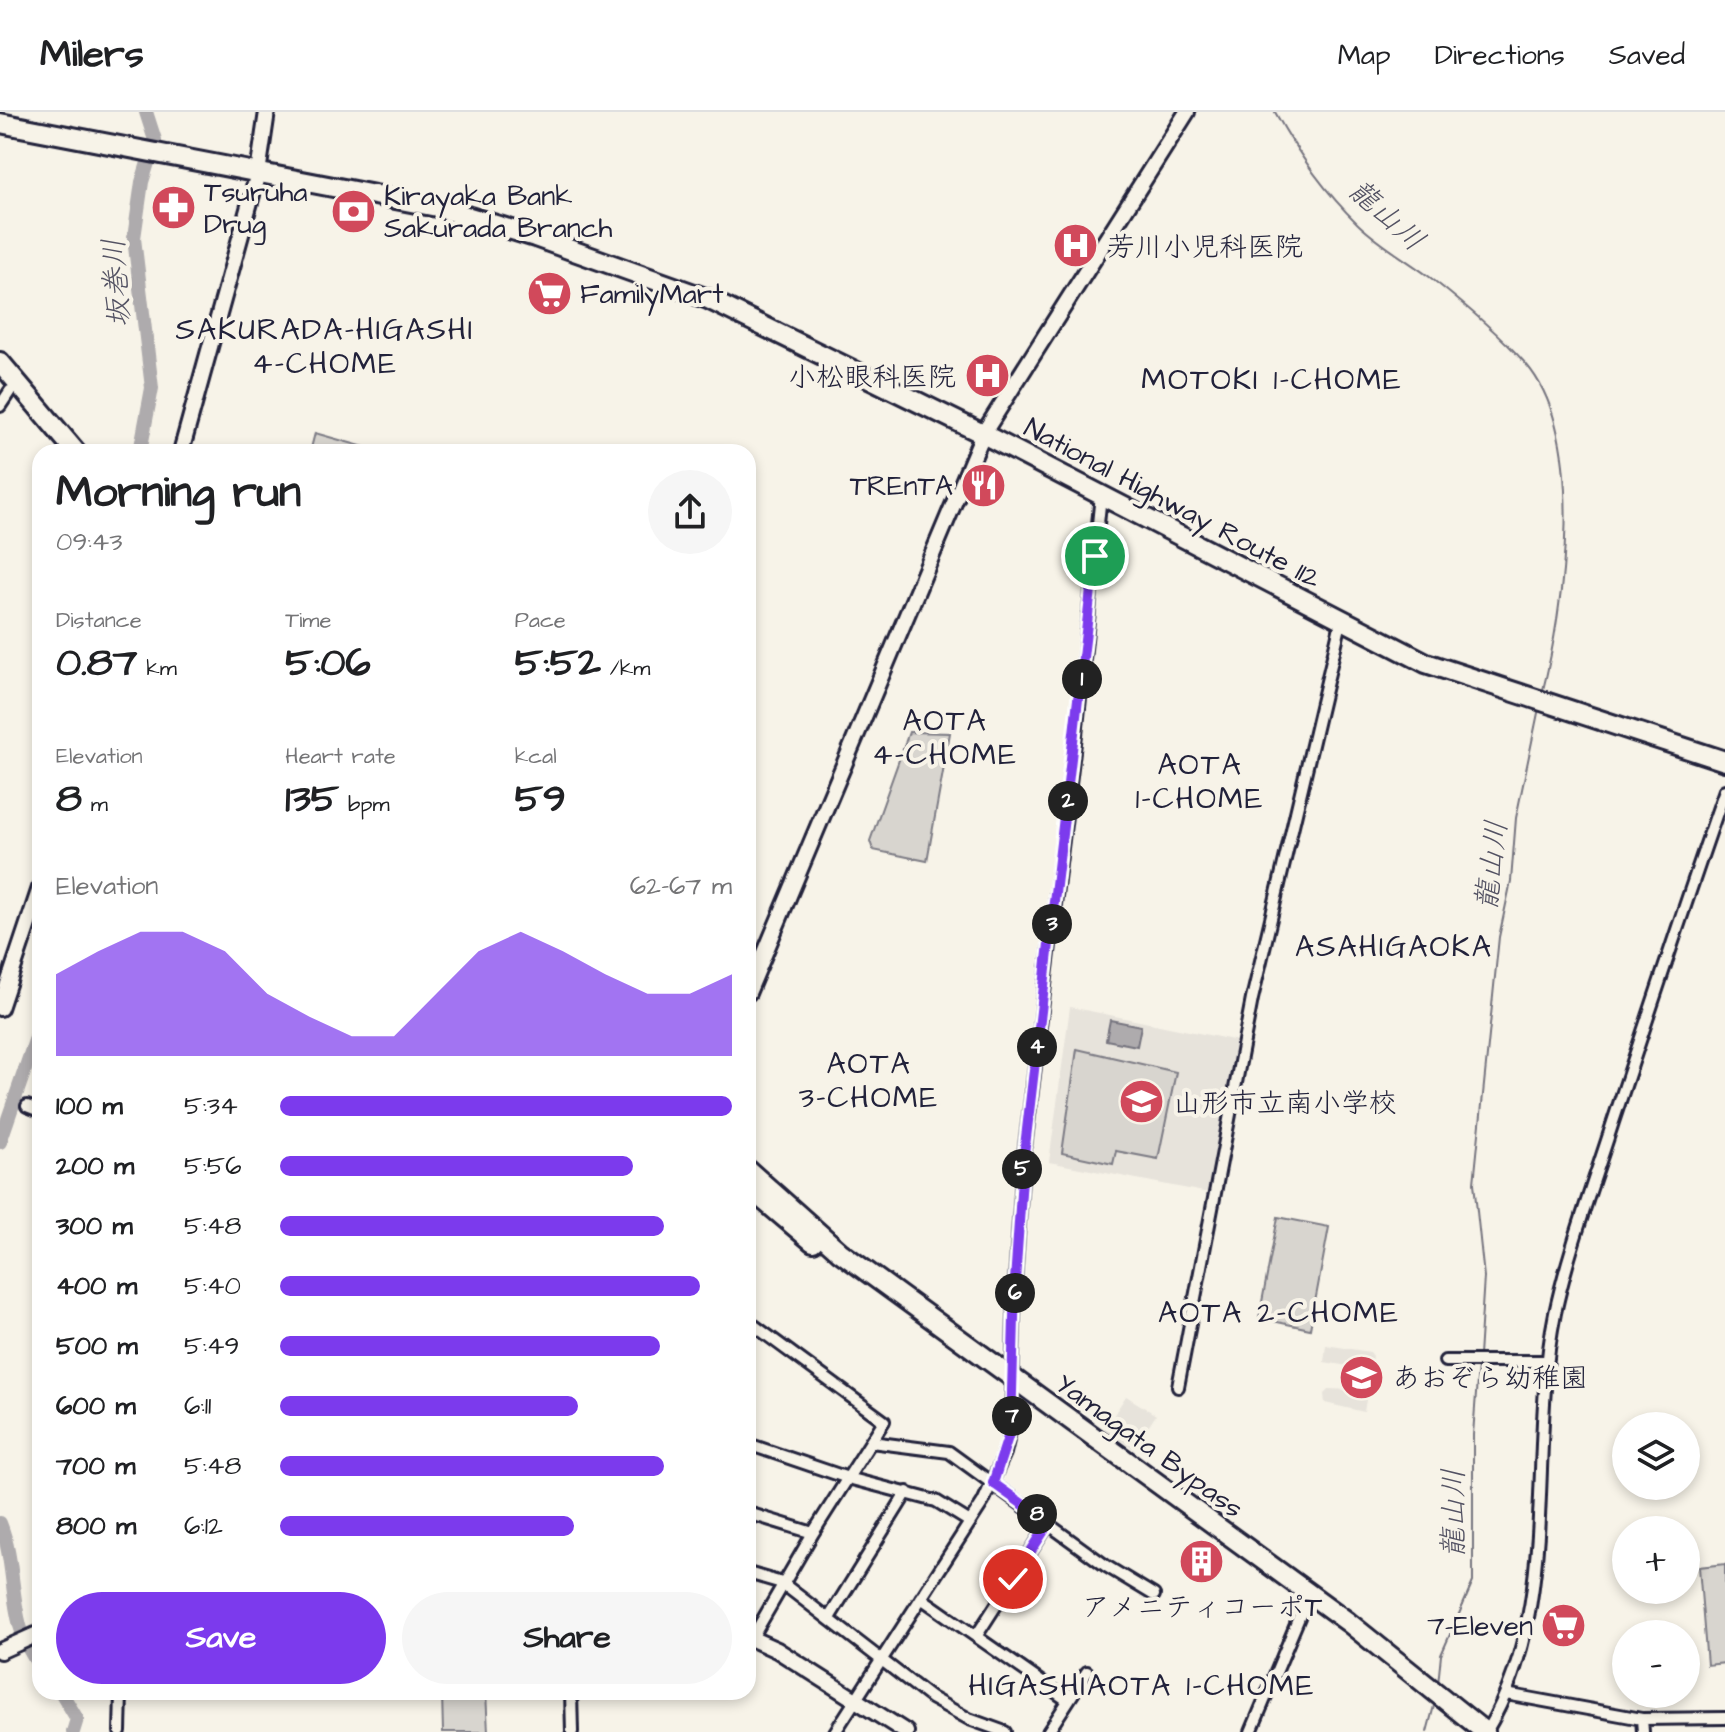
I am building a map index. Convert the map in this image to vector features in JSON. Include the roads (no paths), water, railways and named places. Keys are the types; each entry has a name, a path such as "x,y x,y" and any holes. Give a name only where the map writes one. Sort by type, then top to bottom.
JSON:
{"highway":[{"name":"National Highway Route 112","path":"0,123 372,193 465,215 708,299 983,434 1341,622 1426,663 1725,761"},
{"path":"4,379 54,444"},
{"path":"4,379 68,444"},
{"name":"Yamagata Bypass","path":"756,1177 840,1252 1014,1388 1425,1688"},
{"name":"Yamagata Bypass","path":"756,1194 865,1285 1348,1622 1463,1723 1485,1732"}],"street":[{"path":"183,444 258,173 267,112"},
{"path":"756,974 983,434 1187,112"},
{"path":"835,1732 993,1483 1011,1428 1015,1281 1023,1163 1077,727 1101,495"},
{"path":"1178,1387 1252,999 1341,622"},
{"path":"1485,1732 1506,1694 1533,1585 1546,1361 1572,1251 1725,790"},
{"path":"0,1008 32,920"},
{"path":"27,1106 32,1108"},
{"path":"756,1329 884,1421 756,1628"},
{"path":"1445,1361 1546,1361"},
{"path":"871,1442 949,1452 1154,1595"},
{"path":"756,1447 848,1478 936,1501 970,1522"},
{"path":"829,1618 907,1492"},
{"path":"756,1515 813,1533"},
{"path":"977,1635 1049,1523"},
{"path":"756,1575 782,1583 931,1698 969,1719 1005,1732"},
{"path":"921,1598 1067,1700"},
{"path":"1251,1732 1305,1603"},
{"path":"0,1651 32,1636"},
{"path":"756,1642 906,1732"},
{"path":"1048,1732 1087,1672"},
{"path":"1506,1694 1642,1719 1725,1718"},
{"path":"120,1732 121,1700"},
{"path":"571,1700 572,1732"},
{"path":"1642,1719 1643,1732"}],"waterway":[{"name":"坂巻川","path":"142,444 152,388 134,238 142,182 155,140 146,112"},
{"name":"龍山川","path":"1275,112 1312,171 1346,212 1375,239 1431,278 1492,330 1526,364 1545,395 1558,434 1566,524 1558,617 1542,694"},
{"name":"龍山川","path":"1479,1356 1484,1277 1474,1183 1499,937 1511,881 1516,818 1539,708"},
{"name":"坂巻川","path":"0,1142 32,1049"},
{"name":"龍山川","path":"1438,1684 1441,1655 1473,1582 1473,1435 1478,1366"},
{"path":"0,1523 6,1541 17,1615 32,1654"},
{"path":"66,1700 77,1719 73,1732"},
{"name":"龍山川","path":"1427,1732 1435,1702"}],"place":[{"name":"Tsuruha Drug","path":"173,207"},
{"name":"Kirayaka Bank Sakurada Branch","path":"353,211"},
{"name":"芳川小児科医院","path":"1076,246"},
{"name":"FamilyMart","path":"549,293"},
{"name":"小松眼科医院","path":"987,376"},
{"name":"TREnTA","path":"984,485"},
{"name":"山形市立南小学校","path":"1142,1102"},
{"name":"あおぞら幼稚園","path":"1361,1377"},
{"name":"アメニティコーポT","path":"1202,1561"},
{"name":"7-Eleven","path":"1564,1625"}],"district":[{"name":"SAKURADA-HIGASHI 4-CHOME","path":"325,346"},
{"name":"MOTOKI 1-CHOME","path":"1272,379"},
{"name":"AOTA 4-CHOME","path":"945,737"},
{"name":"AOTA 1-CHOME","path":"1200,781"},
{"name":"ASAHIGAOKA","path":"1394,946"},
{"name":"AOTA 3-CHOME","path":"869,1080"},
{"name":"AOTA 2-CHOME","path":"1279,1312"},
{"name":"HIGASHIAOTA 1-CHOME","path":"1142,1685"}]}
